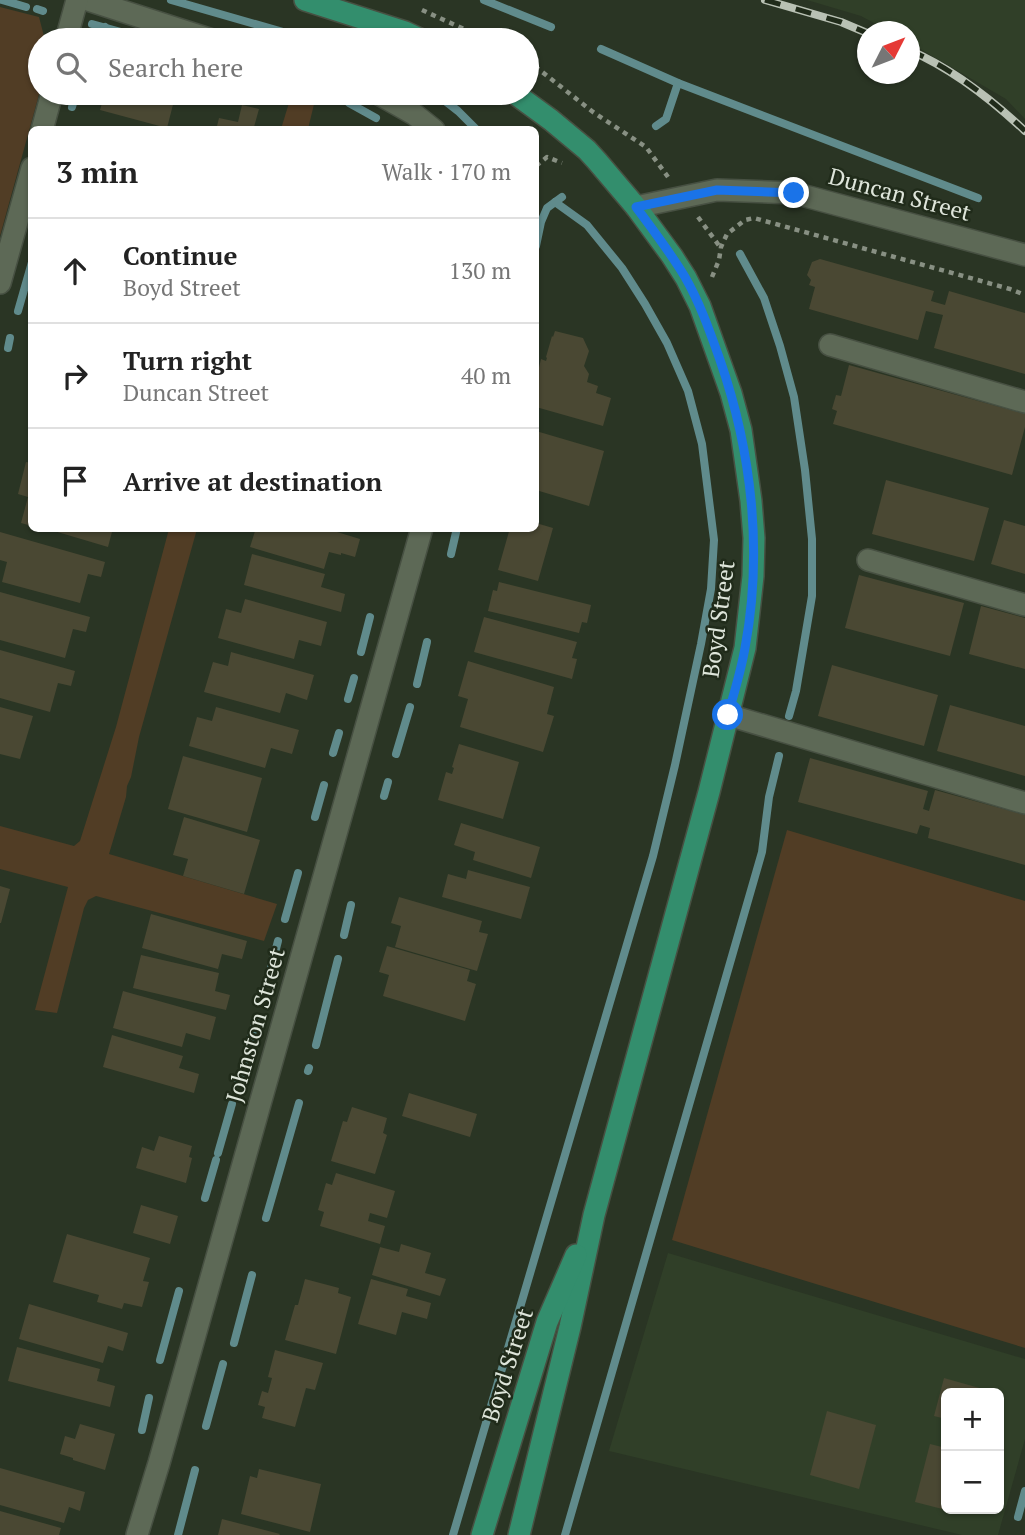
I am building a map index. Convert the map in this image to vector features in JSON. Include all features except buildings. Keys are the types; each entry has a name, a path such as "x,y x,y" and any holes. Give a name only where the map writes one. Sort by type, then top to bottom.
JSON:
{"main road":[{"path":"305,0 392,28"},
{"name":"Boyd Street","path":"519,1535 570,1327 594,1215 706,806 745,648 753,576 754,538 741,430 731,393 700,306 672,256 619,185 587,150 530,105"},
{"name":"Boyd Street","path":"482,1535 547,1322 594,1215"}],"street":[{"path":"69,28 77,0"},
{"path":"88,0 175,28"},
{"path":"43,126 49,105"},
{"path":"398,105 430,126"},
{"path":"0,283 28,182"},
{"name":"Duncan Street","path":"636,207 717,190 794,193 1025,255"},
{"path":"830,345 1025,402"},
{"name":"Johnston Street","path":"137,1535 421,532"},
{"path":"868,560 1025,605"},
{"path":"728,715 1025,803"}],"path":[{"path":"414,7 461,28"},
{"path":"539,69 593,112 646,147"},
{"path":"539,164 547,158 565,165"},
{"path":"719,260 727,234 745,219 754,218 1025,295"}],"shaded area":[{"path":"807,0 1025,0 1025,119 1006,99 920,49 920,21 870,21"},
{"path":"0,7 39,17 42,28 28,28 28,105 36,105 30,126 28,126 0,236"},
{"path":"288,105 314,105 309,126 282,126"},
{"path":"168,532 196,532 109,854 277,904 264,941 96,896 88,900 84,908 57,1013 35,1010 68,887 0,869 0,826 74,846 80,841 116,727"},
{"path":"787,830 1025,901 1025,1348 672,1240"},
{"path":"668,1253 1025,1359 1025,1439 1004,1514 1004,1388 941,1388 941,1514 1004,1514 998,1535 962,1535 609,1451"}],"waterway":[{"path":"2,0 26,7"},
{"path":"171,0 269,28"},
{"path":"484,0 551,27"},
{"path":"37,9 43,11"},
{"path":"92,24 106,28"},
{"path":"601,49 678,83 978,198"},
{"path":"656,126 666,119 678,83"},
{"path":"353,105 376,118"},
{"path":"450,105 473,126"},
{"path":"539,232 547,208 562,197"},
{"path":"453,1535 653,856 675,765 711,589 714,540 702,444 688,391 667,343 622,268 587,225 555,202"},
{"path":"740,254 764,298 780,346 794,397 805,470 812,539 812,596 796,691 789,716"},
{"path":"18,311 28,276"},
{"path":"8,348 10,338"},
{"path":"451,554 456,532"},
{"path":"361,652 370,617"},
{"path":"417,684 427,642"},
{"path":"348,699 354,678"},
{"path":"396,754 410,707"},
{"path":"333,753 339,733"},
{"path":"565,1535 762,852 769,797 779,756"},
{"path":"384,796 388,782"},
{"path":"315,817 324,785"},
{"path":"285,919 298,873"},
{"path":"344,935 351,905"},
{"path":"271,968 278,941"},
{"path":"316,1045 338,959"},
{"path":"249,1044 256,1021"},
{"path":"238,1084 244,1064"},
{"path":"266,1218 299,1103"},
{"path":"218,1153 232,1104"},
{"path":"205,1198 216,1160"},
{"path":"234,1343 252,1275"},
{"path":"160,1360 179,1291"},
{"path":"206,1426 223,1364"},
{"path":"142,1430 149,1398"},
{"path":"178,1535 195,1470"},
{"path":"1018,1517 1025,1491"}],"railway":[{"path":"765,0 857,29"},
{"path":"920,56 971,86 1025,131"}],"route":[{"path":"728,715 745,648 753,576 751,500 741,430 731,393 700,306 672,256 636,207 717,190 794,193"}]}
